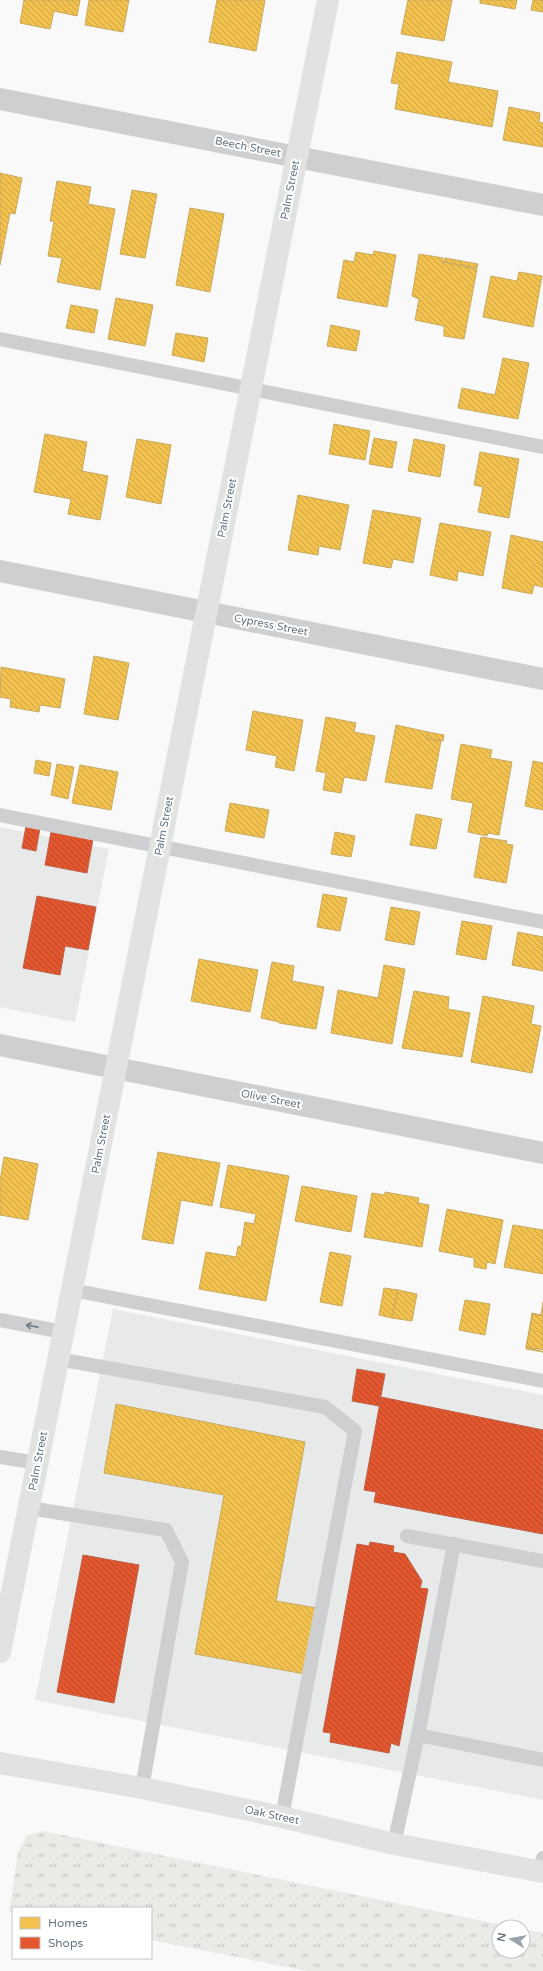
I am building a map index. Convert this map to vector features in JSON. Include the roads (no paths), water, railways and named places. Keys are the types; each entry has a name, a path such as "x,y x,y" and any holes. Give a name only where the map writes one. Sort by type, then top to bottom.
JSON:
{"street":[{"name":"Palm Street","path":"0,1652 328,0"},
{"name":"Beech Street","path":"0,99 543,205"},
{"name":"Cypress Street","path":"0,571 543,679"},
{"name":"Olive Street","path":"0,1046 543,1153"},
{"name":"Oak Street","path":"0,1763 142,1788 282,1817 394,1844 542,1867"}],"lane":[{"path":"0,339 543,447"},
{"path":"0,815 160,848 543,922"},
{"path":"72,1290 543,1382"},
{"path":"0,1320 63,1332"},
{"path":"58,1359 325,1407 355,1431 282,1817"},
{"path":"0,1457 37,1463"},
{"path":"29,1508 166,1530 182,1562 142,1788"},
{"path":"407,1536 543,1561"},
{"path":"394,1844 418,1735 454,1544"},
{"path":"418,1735 543,1760"}]}
